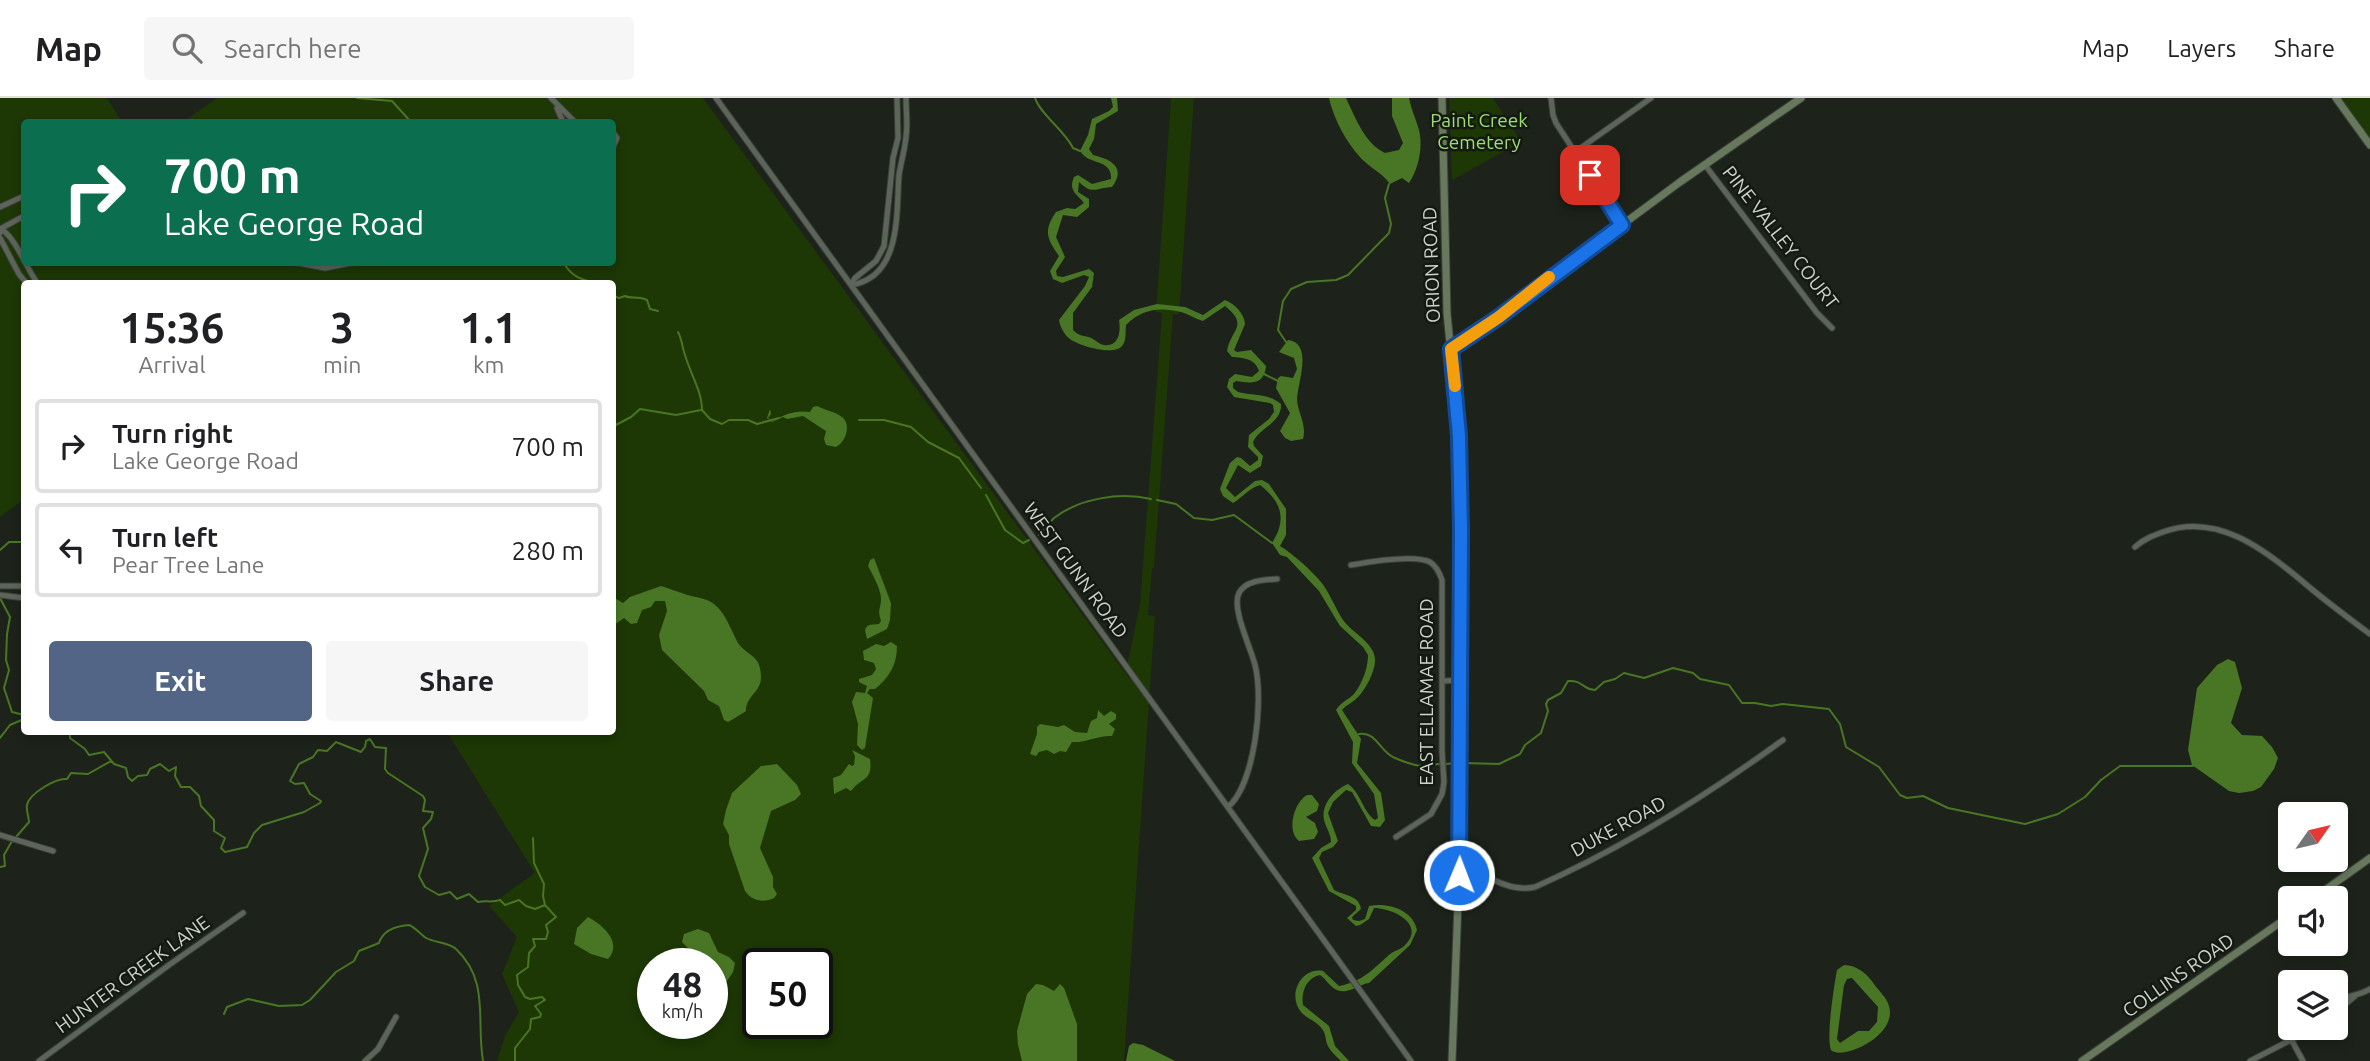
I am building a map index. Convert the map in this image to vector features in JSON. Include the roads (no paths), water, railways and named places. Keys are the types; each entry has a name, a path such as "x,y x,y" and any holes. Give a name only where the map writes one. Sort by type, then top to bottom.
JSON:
{"main road":[{"name":"ORION ROAD","path":"1442,98 1446,273 1459,436 1460,857 1452,1061"},
{"path":"1451,349 1801,98"},
{"path":"2336,98 2370,145"},
{"path":"2332,886 2370,858"},
{"name":"COLLINS ROAD","path":"2085,1060 2278,924"}],"street":[{"path":"551,98 563,119"},
{"name":"WEST GUNN ROAD","path":"716,98 1411,1061"},
{"path":"851,285 855,278 876,261 884,246 898,130 897,98"},
{"path":"851,285 860,284 872,277 891,250 904,147 906,98"},
{"path":"1551,98 1553,115 1622,225"},
{"path":"1575,152 1651,98"},
{"path":"556,105 572,119"},
{"path":"896,146 904,147"},
{"name":"PINE VALLEY COURT","path":"1705,165 1817,313 1832,328"},
{"path":"0,207 21,197"},
{"path":"0,231 21,218"},
{"path":"0,231 24,280"},
{"path":"0,231 8,234 21,259"},
{"path":"876,261 882,266"},
{"path":"2135,547 2144,539 2183,527 2212,528 2231,534 2281,564 2370,634"},
{"name":"EAST ELLAMAE ROAD","path":"1351,565 1379,560 1421,560 1429,562 1437,569 1442,580 1442,794 1431,814 1396,837"},
{"path":"1228,807 1236,800 1246,780 1260,700 1256,667 1240,617 1237,597 1249,583 1277,579"},
{"path":"0,586 21,586"},
{"path":"0,595 21,598"},
{"path":"1443,681 1461,680"},
{"name":"DUKE ROAD","path":"1460,857 1504,885 1525,890 1535,887 1647,829 1728,780 1783,740"},
{"path":"1444,782 1460,785"},
{"path":"0,835 53,851"},
{"name":"HUNTER CREEK LANE","path":"38,1061 243,913"},
{"path":"2348,1002 2370,989"},
{"path":"2348,996 2355,996"},
{"path":"365,1061 378,1049 396,1017"},
{"path":"2250,1061 2292,1041 2303,1061"}],"waterway":[{"path":"357,98 392,101 408,119"},
{"path":"1035,98 1073,148 1080,151"},
{"path":"1286,342 1278,330 1283,301 1291,289 1307,282 1336,280 1348,275 1389,233 1391,224 1385,198 1389,184"},
{"path":"566,266 584,280"},
{"path":"616,297 647,300 650,309 658,311"},
{"path":"678,332 698,389 702,410 710,419 722,424 729,420 748,420 757,424 779,418"},
{"path":"1264,374 1278,381"},
{"path":"616,425 640,409 676,415 701,410"},
{"path":"859,420 884,420 911,427 928,442 959,458 981,488"},
{"path":"986,495 1005,530 1023,543 1029,540"},
{"path":"1039,535 1064,511 1088,501 1126,496 1151,499"},
{"path":"1157,500 1176,504 1194,518 1212,520 1234,515 1272,543"},
{"path":"0,550 9,542 21,542"},
{"path":"0,598 10,617 6,660 9,670 4,688 12,712 21,714"},
{"path":"1463,763 1499,764 1520,754 1525,745 1541,733 1548,711 1548,700 1561,693 1568,681 1595,690 1604,682 1624,673 1644,678 1673,668 1693,673 1700,679 1729,685 1742,703 1829,709 1840,724 1846,747 1879,767 1900,795 1907,798 1923,796 1948,808 2025,824 2058,814 2085,797 2101,780 2120,766 2193,766"},
{"path":"0,738 10,725 21,720"},
{"path":"1359,734 1370,736 1386,752 1401,761 1420,766 1440,764"},
{"path":"70,735 89,755 104,752 114,764 126,768 132,781 138,776 147,775 150,769 160,764 169,771 176,767 175,776 181,787 190,787 199,796 201,806 214,820 214,831 225,838 221,848 225,852 247,847 254,833 262,825 304,812 320,803 321,801 310,794 304,783 295,784 290,781 299,764 313,757 318,750 327,751 336,742 361,752 366,741 370,739 375,747 386,748 385,769 388,773 423,796 423,811 433,812 423,828 428,849 419,876 425,887 439,895 450,892 457,899 469,894 478,902 500,900 505,905 519,900 535,909 545,905"},
{"path":"16,837 29,822 27,805 37,792 56,781 67,779 71,773 88,774 111,761"},
{"path":"1445,764 1457,763"},
{"path":"515,1061 515,1048 530,1029 531,1019 540,1017 541,1014 535,1006 545,1000 542,997 525,997 518,985 517,975 528,967 529,953 535,946 533,939 546,939 546,925 556,917 545,905 544,884 534,863 533,838"},
{"path":"0,867 5,866 4,855 12,841"},
{"path":"224,1014 227,1007 248,999 279,1006 302,1005 336,972 354,961 359,951 379,943 391,930 409,925 426,938 453,947 467,961 478,988 483,1061"}],"park label":[{"name":"Paint Creek Cemetery","path":"1479,131"}]}
